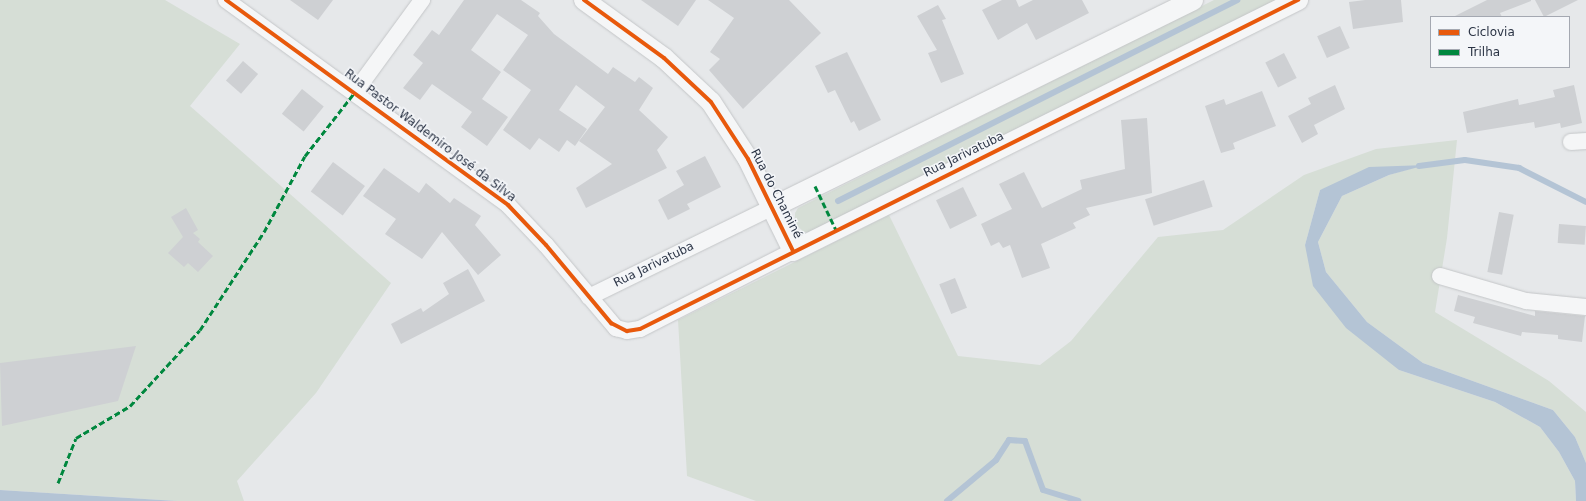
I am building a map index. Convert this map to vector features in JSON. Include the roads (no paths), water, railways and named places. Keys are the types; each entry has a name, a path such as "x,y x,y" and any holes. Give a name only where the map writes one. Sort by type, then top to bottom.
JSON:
{"street":[{"name":"Rua Pastor Waldemiro José da Silva","path":"226,0 356,92 508,205 546,245 616,328 627,331 640,329"},
{"path":"356,92 422,0"},
{"name":"Rua do Chaminé","path":"584,0 664,58 711,102 731,131 773,207 793,251"},
{"name":"Rua Jarivatuba","path":"589,297 1193,0"},
{"name":"Rua Jarivatuba","path":"640,329 793,251 1298,0"},
{"path":"1440,276 1526,301 1586,307"}],"water":[{"path":"1426,165 1389,175 1342,196 1318,242 1326,272 1367,322 1423,363 1553,410 1575,437 1586,463 1586,501 1576,501 1575,481 1559,452 1540,427 1495,402 1399,370 1346,328 1313,286 1305,245 1320,190 1369,167"},
{"path":"0,490 177,501 0,501"}],"waterway":[{"path":"838,201 1237,0"},
{"path":"1419,166 1465,160 1519,168 1586,202"},
{"path":"947,501 996,460 1009,440 1025,441 1043,490 1078,501"}]}
